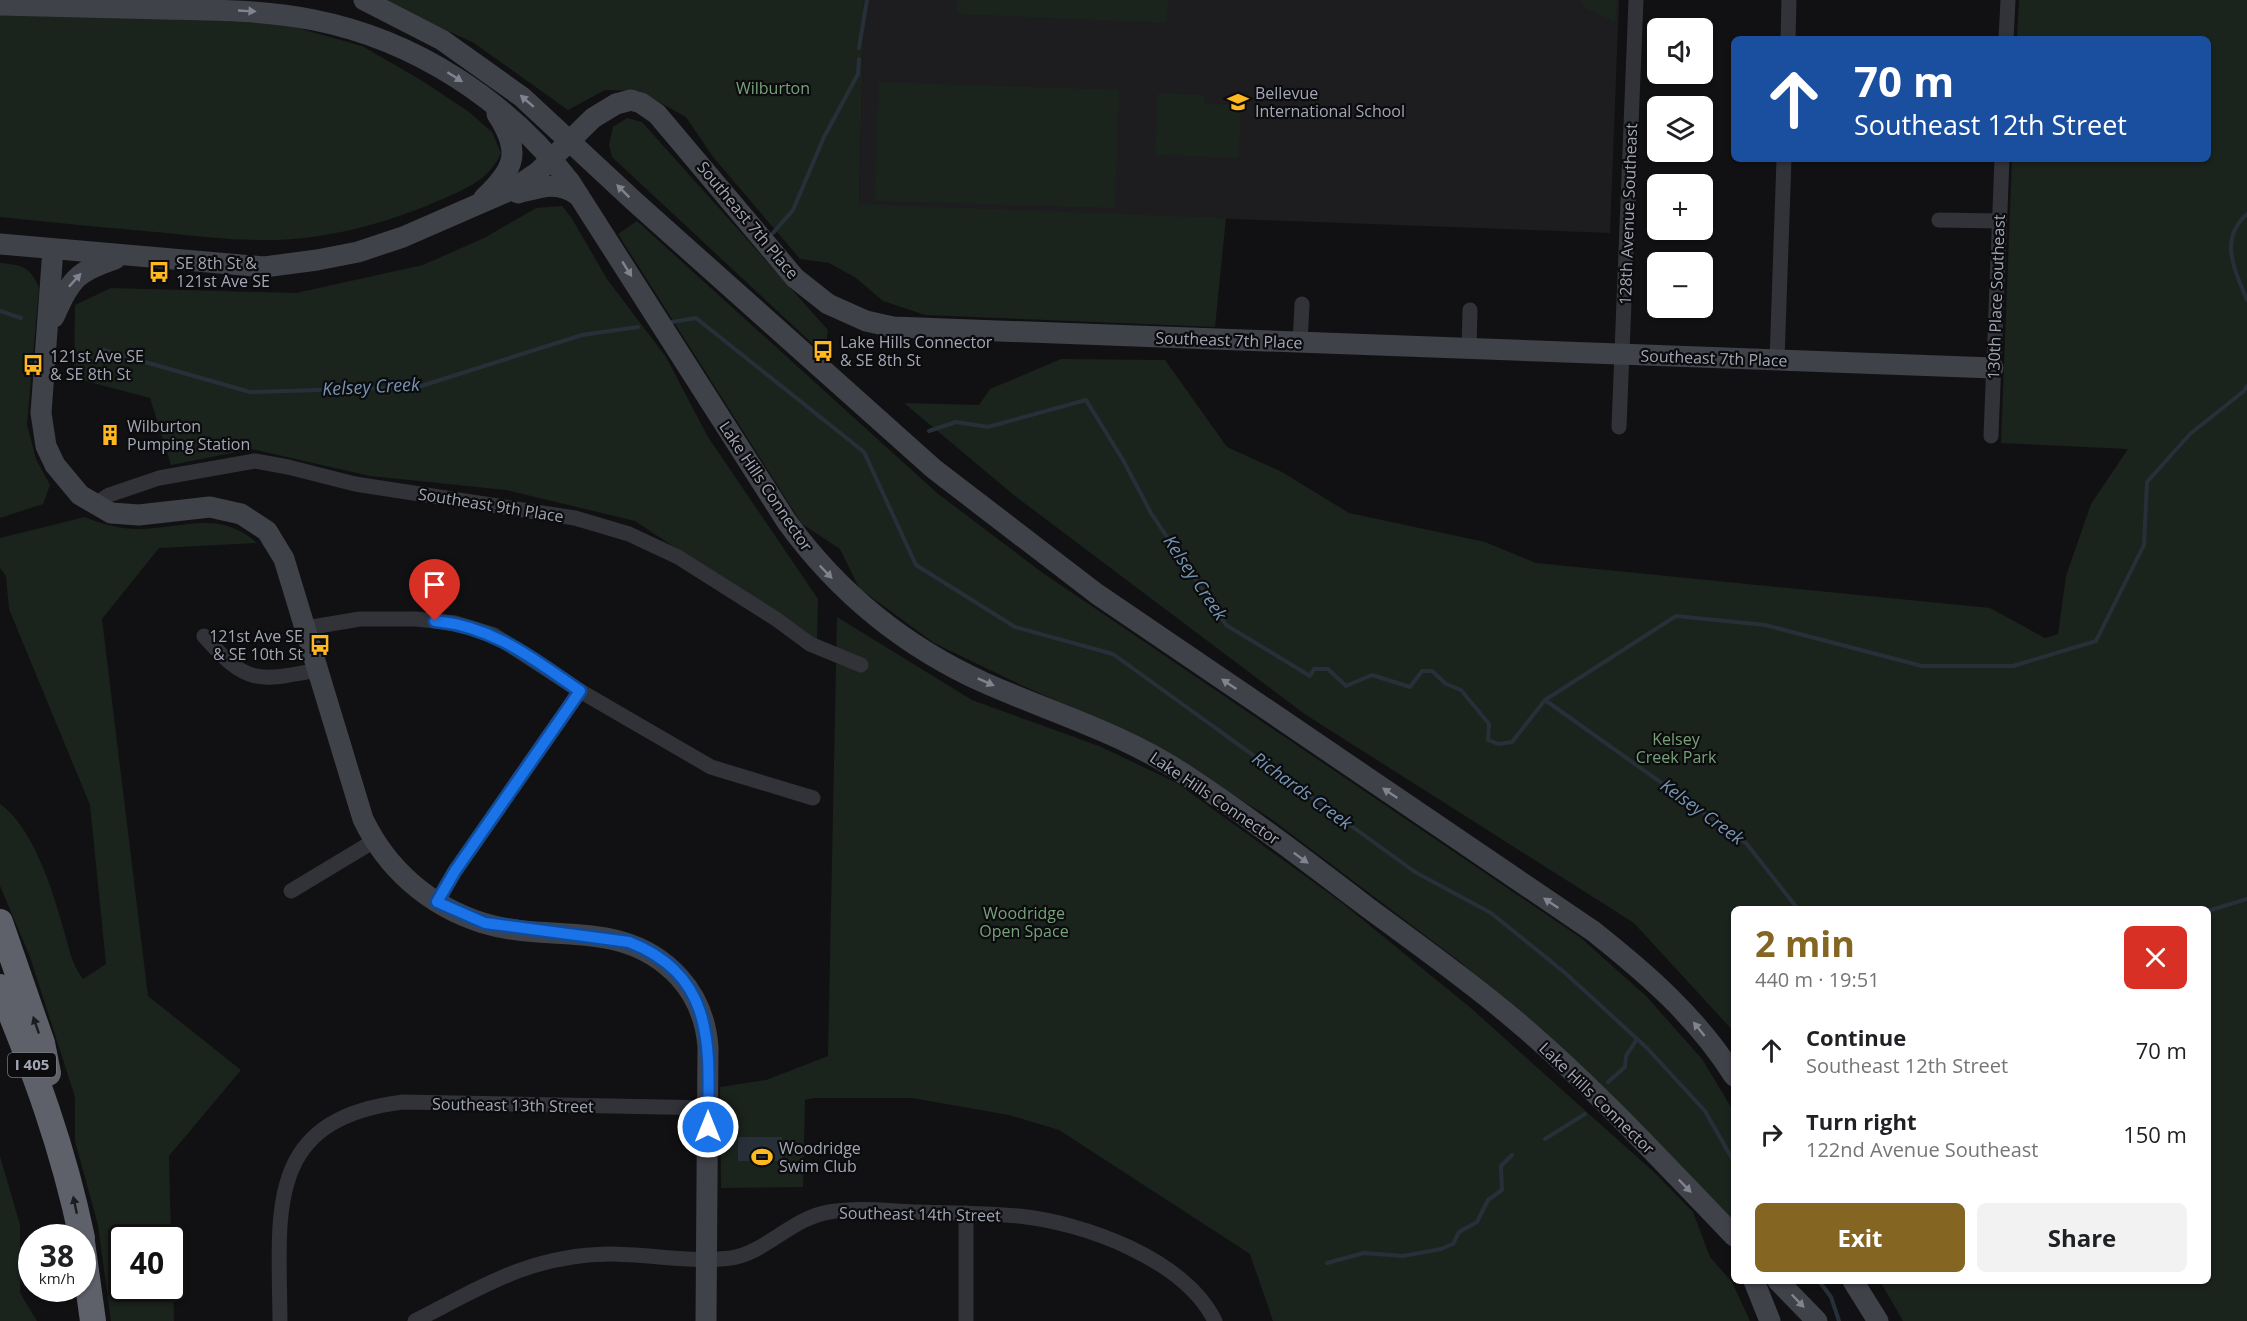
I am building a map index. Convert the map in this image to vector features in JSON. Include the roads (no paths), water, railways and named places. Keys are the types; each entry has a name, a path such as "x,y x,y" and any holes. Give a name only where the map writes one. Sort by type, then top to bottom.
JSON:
{"highway":[{"path":"0,922 42,1042 60,1144"},
{"name":"I 405","path":"0,987 32,1064 60,1144 79,1224"},
{"name":"I 405","path":"90,1302 93,1321"}],"main road":[{"path":"364,0 418,26 471,59 522,97 571,140 635,202 934,469 1097,594 1593,930 1641,969 1680,1006 1731,1072"},
{"name":"Lake Hills Connector","path":"0,5 252,11 315,20 350,29 411,53 474,89 533,137 553,159 582,199 787,522 839,585 898,633 950,666 1120,738 1163,761 1306,861 1514,1019 1599,1098 1731,1233"},
{"name":"Southeast 7th Place","path":"477,205 513,189 553,159 593,118 616,104 631,100 649,108 675,135 795,278 828,303 866,321 893,327 1993,368"},
{"path":"477,205 501,182 512,159 511,138 488,101"},
{"path":"0,244 264,267 358,252 403,237 477,205 551,185 565,188 582,199"},
{"path":"53,249 49,328 42,392 43,432 55,465 73,488 93,505 111,513 125,515 210,507 241,514 254,521 275,540 306,628 358,803 374,841 391,865 411,884 437,902 485,923 629,942 643,947 670,967 693,993 707,1031 711,1108 706,1321"},
{"path":"49,328 64,294 74,280 86,269 123,256"},
{"path":"1707,1208 1731,1245"},
{"path":"1755,1284 1770,1321"},
{"path":"1781,1284 1817,1321"},
{"path":"1855,1284 1878,1321"}],"street":[{"name":"128th Avenue Southeast","path":"1619,428 1636,0"},
{"path":"1788,36 1789,0"},
{"path":"2006,36 2008,0"},
{"path":"1777,360 1784,162"},
{"name":"130th Place Southeast","path":"1991,436 2002,162"},
{"path":"1939,220 1999,221"},
{"path":"1300,343 1302,304"},
{"path":"1469,349 1470,310"},
{"name":"Southeast 9th Place","path":"93,505 109,495 159,478 255,461 288,466 355,484 575,518 629,534 678,557 776,619 810,644 861,665"},
{"path":"306,628 385,618 455,623 494,635 580,691 711,767 813,798"},
{"path":"204,636 226,662 251,676 273,679 317,670"},
{"path":"437,902 455,871 580,691"},
{"path":"291,891 374,841"},
{"name":"Southeast 13th Street","path":"280,1321 279,1219 283,1196 295,1161 306,1144 354,1111 403,1102 711,1108"},
{"name":"Southeast 14th Street","path":"414,1321 490,1282 549,1259 609,1254 732,1258 744,1254 795,1224 828,1212 966,1213 1020,1216 1067,1226 1153,1260 1181,1278 1206,1304 1215,1321"},
{"path":"966,1213 966,1321"}],"waterway":[{"path":"859,48 867,0"},
{"path":"773,233 793,210 824,137 858,74 859,59"},
{"path":"2247,214 2238,224 2231,245 2234,266 2247,300"},
{"name":"Kelsey Creek","path":"0,311 21,318"},
{"name":"Richards Creek","path":"672,322 696,318 864,452 916,565 1015,627 1113,654 1415,872 1491,913 1564,972 1647,1048 1705,1111 1731,1157"},
{"name":"Kelsey Creek","path":"103,350 250,392 418,387 582,335 638,327"},
{"path":"1545,700 1676,616 1765,625 1922,666 2013,666 2096,641 2144,545 2147,482 2190,434 2244,391 2247,386"},
{"name":"Kelsey Creek","path":"929,431 956,422 988,427 1086,400 1123,460 1151,513 1226,625 1310,676 1314,669 1328,669 1346,686 1372,675 1410,687 1422,671 1432,671 1446,684 1461,690 1489,724 1488,740 1498,744 1512,742 1545,700 1746,843 1796,906"},
{"name":"Kelsey Creek","path":"2211,910 2247,899"},
{"path":"1608,1082 1625,1067 1626,1056 1637,1039"},
{"path":"1545,1139 1585,1114"},
{"path":"1327,1263 1364,1253 1403,1256 1441,1249 1453,1244 1459,1232 1477,1222 1488,1200 1502,1190 1501,1166 1512,1155"},
{"name":"Richards Creek","path":"1821,1284 1831,1297 1839,1321"}],"place":[{"name":"Bellevue International School","path":"1238,102"},
{"name":"SE 8th St & 121st Ave SE","path":"159,272"},
{"name":"Lake Hills Connector & SE 8th St","path":"823,351"},
{"name":"121st Ave SE & SE 8th St","path":"33,365"},
{"name":"Wilburton Pumping Station","path":"110,435"},
{"name":"121st Ave SE & SE 10th St","path":"320,645"},
{"name":"Woodridge Swim Club","path":"762,1157"}],"park label":[{"name":"Wilburton","path":"773,88"},
{"name":"Kelsey Creek Park","path":"1676,748"},
{"name":"Woodridge Open Space","path":"1024,922"}]}
